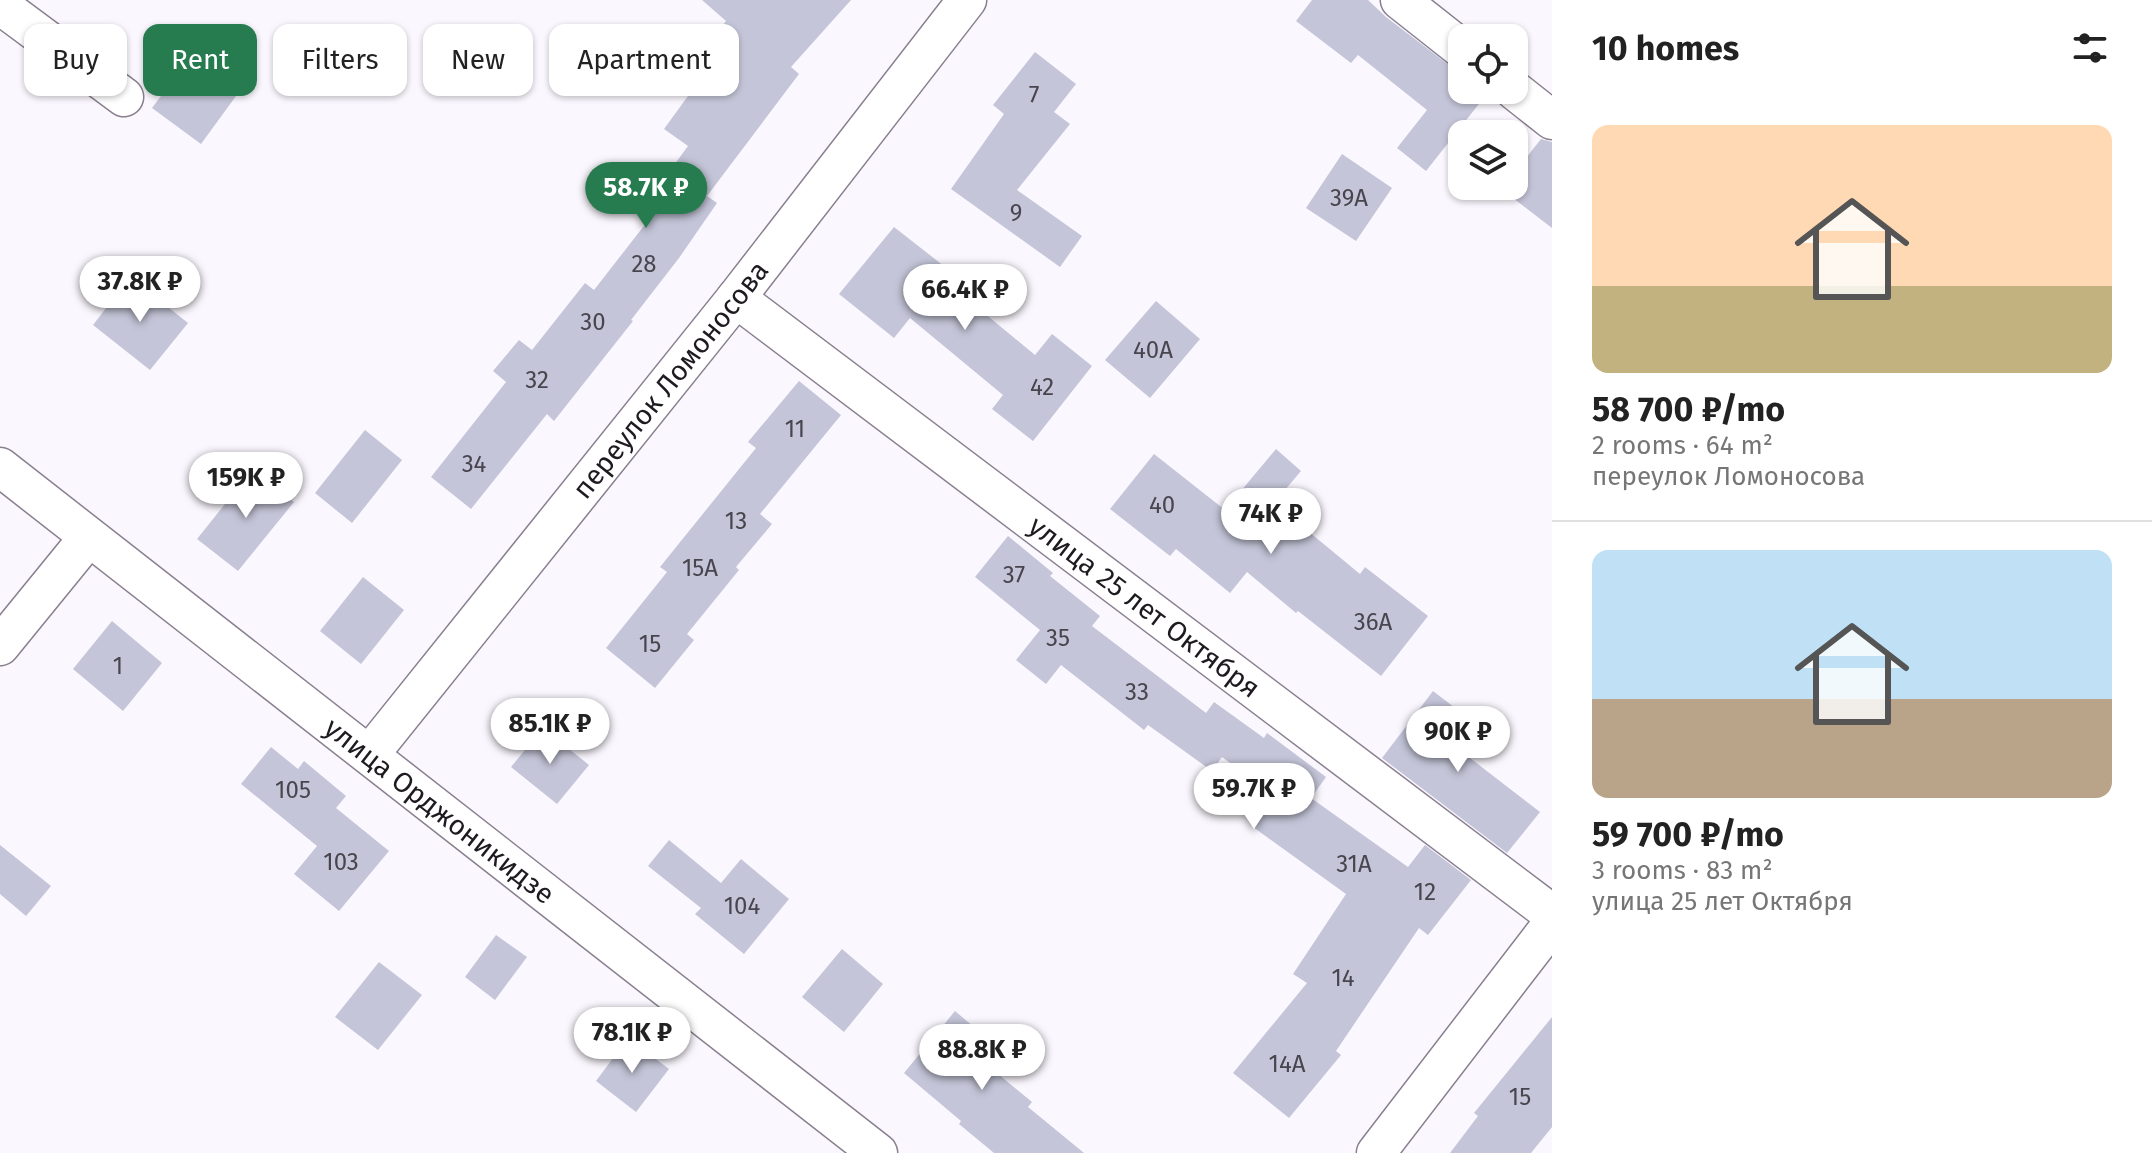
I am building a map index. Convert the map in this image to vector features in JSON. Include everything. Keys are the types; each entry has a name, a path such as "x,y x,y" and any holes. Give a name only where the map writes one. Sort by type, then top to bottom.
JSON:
{"street":[{"name":"переулок Ломоносова","path":"370,754 736,298 967,0"},
{"path":"1400,0 1448,38"},
{"path":"0,5 124,97"},
{"path":"1528,101 1552,120"},
{"name":"улица 25 лет Октября","path":"736,298 1552,914"},
{"name":"улица Орджоникидзе","path":"0,467 878,1153"},
{"path":"0,646 88,538"},
{"path":"1376,1153 1552,924"}],"building":[{"path":"702,0 851,0 791,67 799,74 707,196 717,203 633,321 554,421 547,414 471,509 431,477 506,382 493,371 519,340 532,350 585,283 594,290 654,213 644,206 688,146 664,129 688,96 739,96 739,24 724,24 726,21"},
{"path":"1312,0 1368,0 1448,64 1448,104 1479,104 1466,120 1448,120 1448,143 1426,171 1397,148 1427,110 1358,55 1351,63 1296,21"},
{"path":"1035,52 1076,84 1054,112 1070,124 1017,190 1082,236 1060,267 951,189 1004,114 993,105"},
{"path":"161,96 236,96 201,144 152,108"},
{"path":"1541,139 1552,142 1552,228 1515,200 1528,200 1528,155"},
{"path":"1342,154 1392,188 1356,241 1306,208"},
{"path":"894,227 949,270 942,278 1035,355 1052,334 1092,366 1033,441 992,409 1003,395 910,318 894,338 839,294"},
{"path":"130,277 188,323 150,370 93,325"},
{"path":"1156,301 1200,339 1150,398 1105,360"},
{"path":"799,381 841,415 760,514 772,524 687,634 694,640 655,688 606,648 667,572 660,567 756,448 748,442"},
{"path":"365,430 402,460 352,523 315,493"},
{"path":"1276,449 1301,471 1274,503 1360,574 1365,567 1428,616 1381,676 1247,572 1230,593 1176,549 1170,556 1110,509 1154,454 1225,510"},
{"path":"253,469 294,502 238,571 197,539"},
{"path":"1008,536 1053,573 1050,576 1100,616 1092,626 1206,713 1214,702 1264,738 1267,733 1326,777 1311,798 1408,867 1425,845 1471,880 1428,935 1419,928 1336,1051 1341,1055 1289,1118 1233,1073 1307,983 1293,974 1346,894 1253,827 1278,798 1222,757 1212,771 1148,725 1144,730 1061,665 1046,684 1016,660 1040,630 975,577"},
{"path":"363,577 404,610 361,664 320,631"},
{"path":"112,621 162,663 123,711 73,669"},
{"path":"1433,691 1476,724 1457,748 1540,812 1507,853 1382,758"},
{"path":"543,728 589,765 557,804 511,767"},
{"path":"271,747 298,769 304,761 346,796 336,808 389,851 339,911 294,874 317,846 241,784"},
{"path":"669,840 721,883 741,859 789,899 744,954 695,914 701,908 648,866"},
{"path":"0,845 51,886 26,916 0,894"},
{"path":"496,935 527,957 495,1000 465,977"},
{"path":"842,949 883,984 844,1032 802,997"},
{"path":"379,962 422,995 378,1050 335,1017"},
{"path":"955,1011 1005,1053 992,1069 1032,1102 1028,1107 1084,1153 994,1153 904,1073"},
{"path":"1552,1017 1552,1127 1531,1153 1450,1153 1478,1116 1474,1113"},
{"path":"628,1038 669,1069 636,1112 596,1081"}]}
